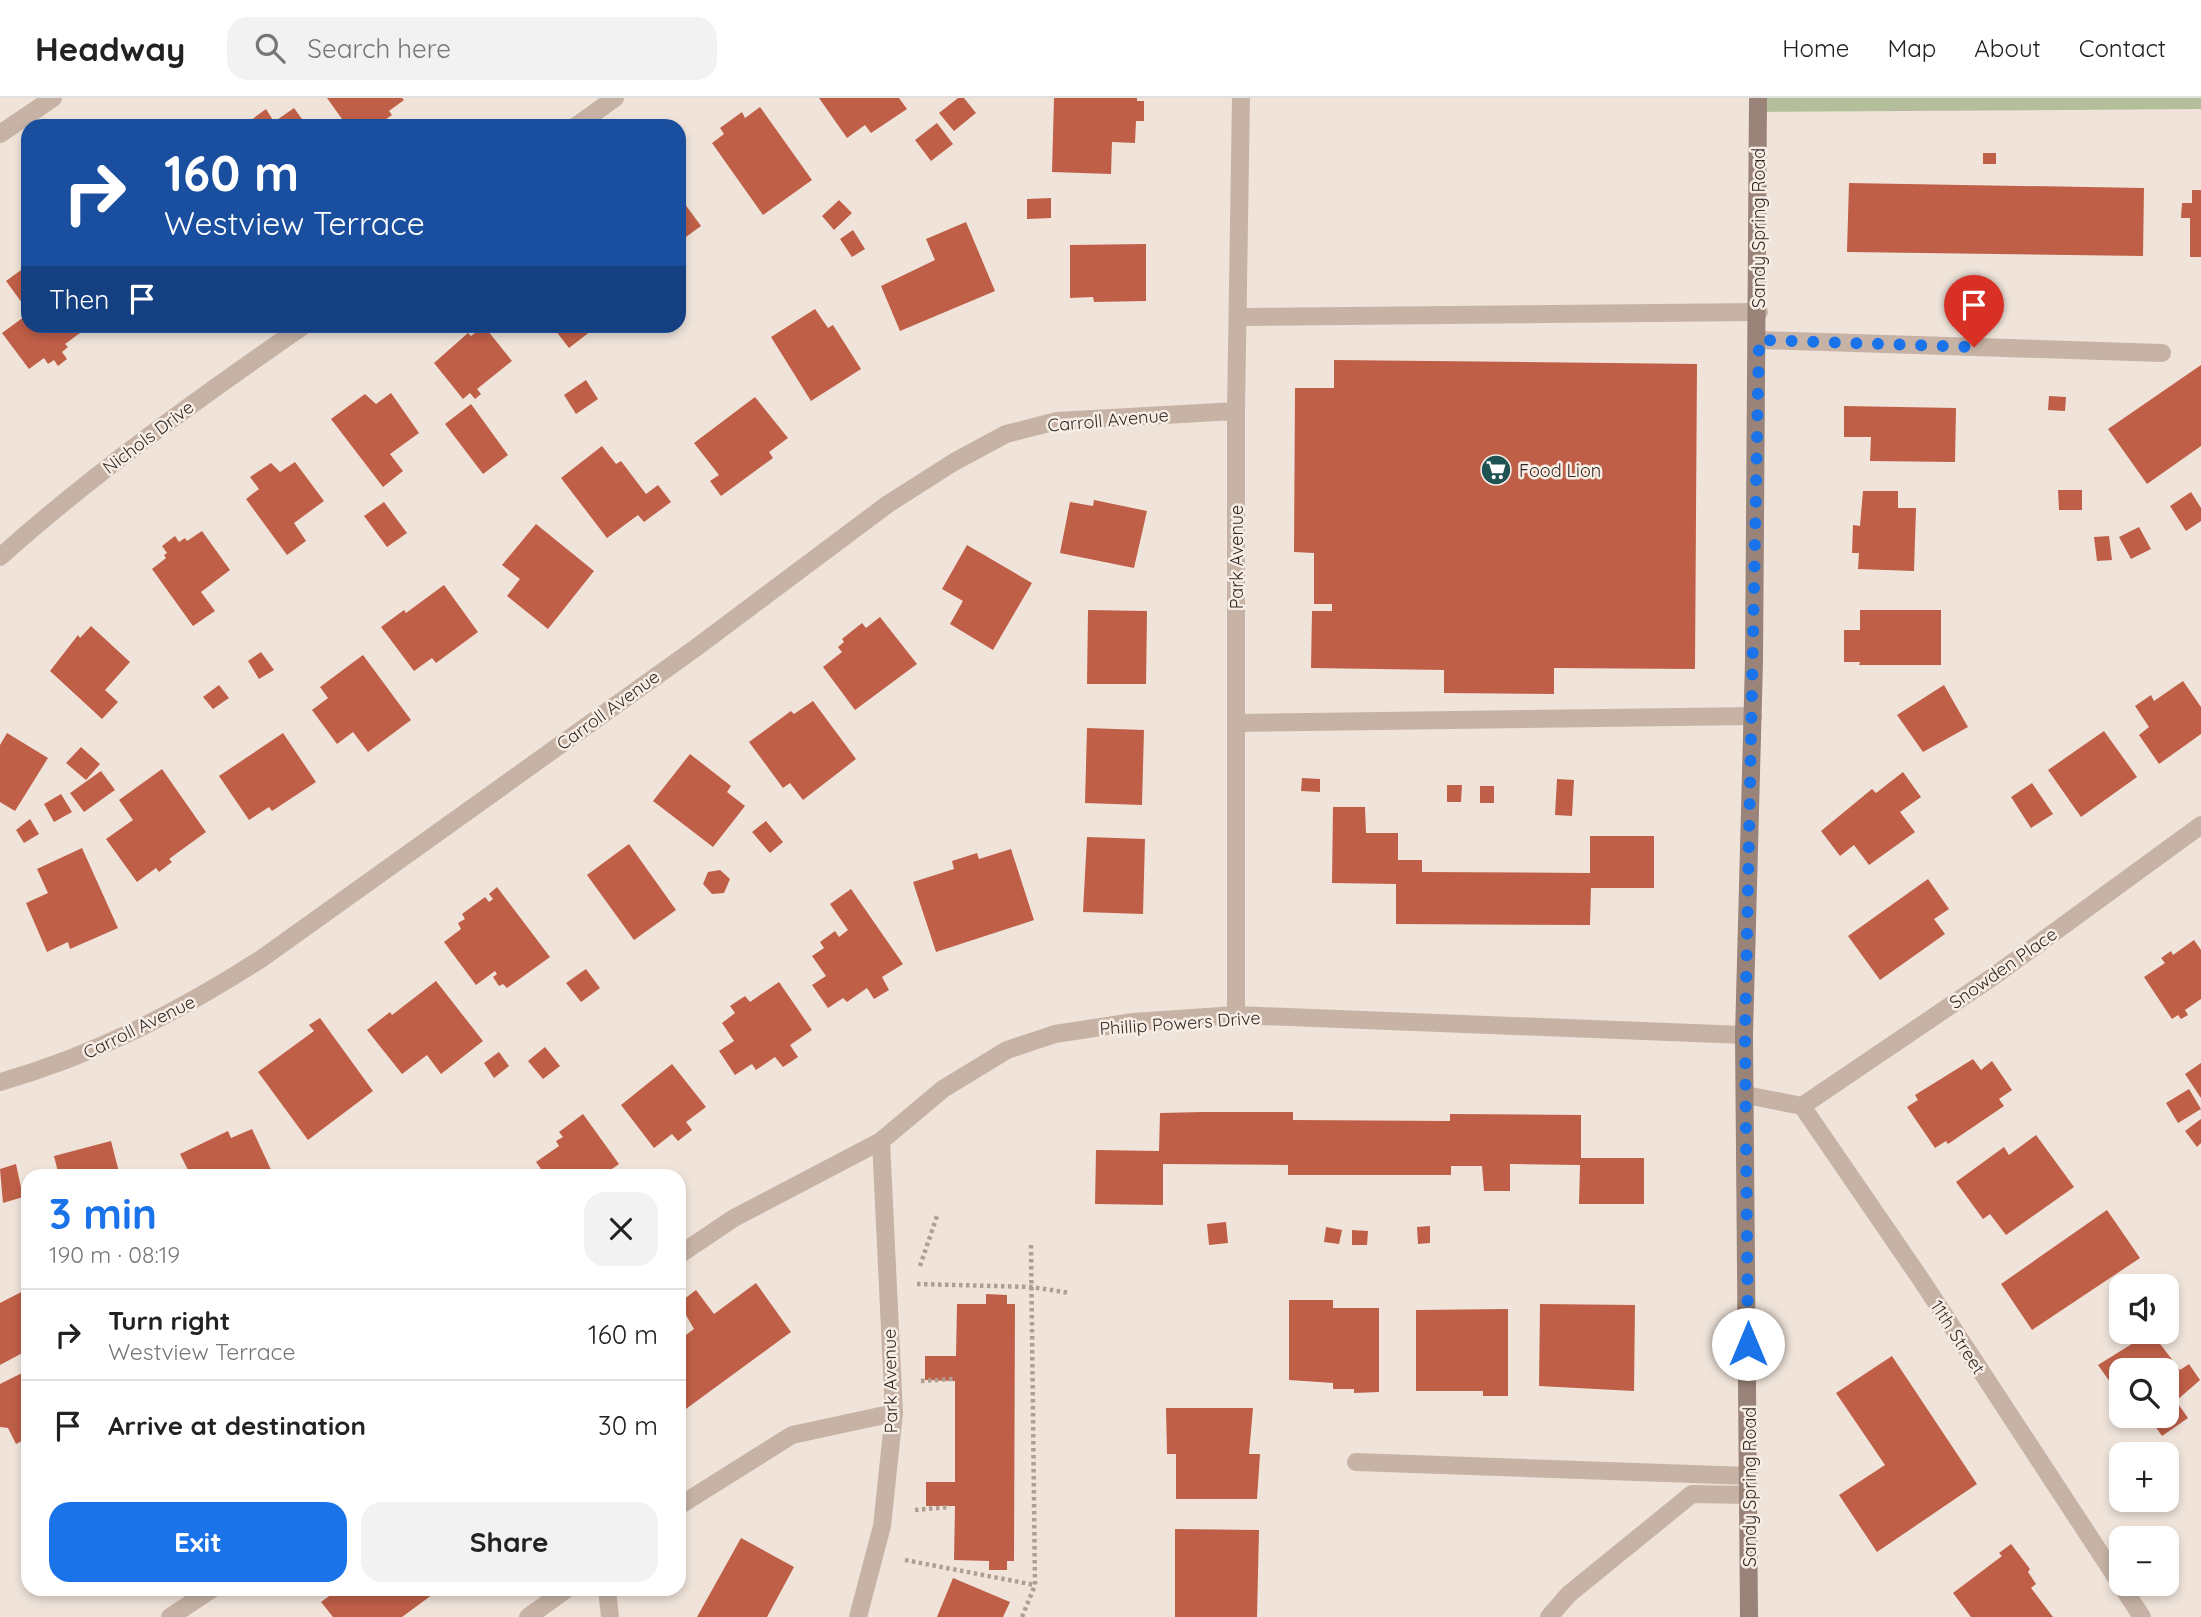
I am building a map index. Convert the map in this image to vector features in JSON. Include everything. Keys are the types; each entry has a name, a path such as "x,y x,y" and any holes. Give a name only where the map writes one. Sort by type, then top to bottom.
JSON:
{"street":[{"path":"22,119 53,98"},
{"path":"586,119 615,98"},
{"name":"Park Avenue","path":"1236,1016 1236,411 1241,98"},
{"name":"Sandy Spring Road","path":"1749,1617 1745,1035 1759,340 1758,98"},
{"path":"0,134 21,120"},
{"path":"1237,317 1759,312"},
{"name":"Nichols Drive","path":"0,557 65,499 150,433 293,333"},
{"path":"1759,340 2162,353"},
{"name":"Carroll Avenue","path":"0,1082 104,1048 186,1007 261,959 696,647 888,504 954,462 1006,434 1057,421 1236,411"},
{"path":"1236,723 1753,716"},
{"name":"Snowden Place","path":"1802,1107 1994,976 2201,825"},
{"name":"Phillip Powers Drive","path":"686,1250 734,1218 881,1141 943,1089 1007,1050 1055,1034 1133,1022 1236,1016 1745,1035"},
{"path":"1746,1095 1802,1107"},
{"name":"11th Street","path":"1802,1107 1922,1281 2142,1617"},
{"name":"Park Avenue","path":"858,1617 882,1526 894,1413 881,1141"},
{"path":"686,1502 792,1435 894,1413"},
{"path":"1356,1462 1749,1476"},
{"path":"1549,1617 1569,1594 1692,1494 1749,1495"},
{"path":"170,1617 202,1596"},
{"path":"528,1617 557,1596"},
{"path":"608,1596 610,1617"}],"path":[{"path":"914,1298 914,1284 938,1213"},
{"path":"1022,1617 1035,1585 1031,1244"},
{"path":"914,1284 1032,1287 1070,1293"},
{"path":"910,1381 954,1379"},
{"path":"910,1498 910,1511 950,1507"},
{"path":"902,1571 906,1548"},
{"path":"904,1560 1035,1585"}],"green space":[{"path":"1758,98 2201,98 2201,109 1758,112"}],"building":[{"path":"327,98 404,100 389,111 392,115 386,119 342,119"},
{"path":"819,98 899,98 907,109 871,133 865,125 847,138"},
{"path":"958,98 964,98 976,113 954,131 939,113"},
{"path":"1054,98 1137,98 1137,101 1144,101 1144,121 1136,121 1135,143 1112,142 1111,174 1052,172"},
{"path":"760,107 812,180 763,215 712,143 724,134 720,128 742,112 745,118"},
{"path":"294,108 302,119 278,119"},
{"path":"266,109 272,119 252,119"},
{"path":"937,123 953,144 931,161 915,140"},
{"path":"1983,153 1996,153 1996,164 1983,164"},
{"path":"1849,183 2144,188 2143,256 1847,252"},
{"path":"2192,190 2201,190 2201,257 2190,257 2190,218 2181,218 2182,203 2192,203"},
{"path":"1051,198 1051,218 1027,219 1027,199"},
{"path":"839,200 852,213 834,230 822,216"},
{"path":"686,206 701,226 686,237"},
{"path":"966,222 995,291 900,331 881,286 935,260 926,239"},
{"path":"853,230 865,249 852,257 840,239"},
{"path":"1146,244 1146,301 1094,302 1093,297 1070,298 1070,245"},
{"path":"21,270 21,301 6,281"},
{"path":"815,309 828,328 833,325 861,369 811,401 771,337"},
{"path":"21,319 21,333 80,333 65,344 68,347 62,352 67,359 58,366 54,360 48,364 44,358 29,369 2,333"},
{"path":"468,333 471,336 475,333 490,333 512,361 477,389 481,394 475,399 470,393 463,399 434,363"},
{"path":"557,333 588,333 569,348"},
{"name":"Food Lion","path":"1334,360 1697,364 1695,669 1554,668 1554,694 1444,693 1444,670 1311,668 1312,611 1332,611 1332,604 1314,604 1314,553 1294,552 1295,388 1334,388"},
{"path":"2201,365 2201,446 2147,484 2108,429"},
{"path":"586,380 598,399 576,414 564,395"},
{"path":"391,393 419,433 390,454 403,471 383,487 331,419 365,394 376,404"},
{"path":"2049,396 2066,397 2065,411 2048,410"},
{"path":"755,397 788,438 769,452 773,458 721,496 710,481 719,475 694,443"},
{"path":"471,404 508,455 483,474 445,424"},
{"path":"1844,406 1956,408 1955,462 1870,461 1871,437 1844,437"},
{"path":"602,446 616,464 621,461 646,494 658,485 671,502 644,522 638,515 607,538 561,478"},
{"path":"295,462 324,501 294,523 306,541 287,555 246,499 259,489 250,477 271,463 280,472"},
{"path":"2058,490 2082,490 2082,510 2059,510"},
{"path":"1863,491 1898,491 1898,508 1916,508 1914,571 1858,569 1859,553 1852,553 1853,525 1860,526"},
{"path":"2191,492 2201,508 2201,521 2186,531 2170,506"},
{"path":"1094,500 1147,511 1134,568 1060,553 1070,502 1093,506"},
{"path":"384,502 407,533 387,547 364,516"},
{"path":"536,524 594,571 548,629 507,596 520,579 502,565"},
{"path":"2139,527 2151,549 2131,559 2119,537"},
{"path":"202,531 230,570 201,592 215,611 193,626 152,569 166,558 164,555 167,553 162,546 175,536 179,542 185,538 187,541"},
{"path":"2109,536 2112,560 2097,561 2094,537"},
{"path":"967,545 1032,583 993,650 950,624 963,601 942,589"},
{"path":"444,585 478,632 436,663 432,658 414,671 381,627 404,610 406,613"},
{"path":"1088,610 1147,611 1146,684 1087,684"},
{"path":"1860,610 1941,610 1941,665 1859,665 1860,662 1844,662 1844,630 1860,630"},
{"path":"880,617 917,664 855,710 823,667 842,652 838,647 844,642 842,639 862,623 866,628"},
{"path":"91,626 130,662 105,690 118,702 102,719 50,671 78,635 80,638"},
{"path":"261,652 274,670 259,679 248,661"},
{"path":"363,655 411,720 368,752 353,732 337,744 312,710 328,698 320,687"},
{"path":"2183,681 2201,707 2201,734 2159,764 2139,735 2149,727 2135,706 2151,695 2154,701"},
{"path":"219,685 229,698 213,709 203,697"},
{"path":"1944,685 1968,727 1923,752 1897,715"},
{"path":"813,701 856,759 803,800 790,783 783,788 749,742 791,711 794,714"},
{"path":"1087,728 1144,730 1142,805 1085,803"},
{"path":"2104,731 2137,777 2081,817 2048,770"},
{"path":"7,733 48,758 15,811 0,802 0,745"},
{"path":"283,733 316,782 272,811 269,807 249,820 219,776"},
{"path":"81,747 100,764 86,780 66,763"},
{"path":"690,754 731,786 727,792 745,806 713,847 653,801"},
{"path":"162,769 206,832 169,859 172,862 159,872 156,868 137,882 106,839 133,820 119,800"},
{"path":"101,771 115,790 84,812 70,793"},
{"path":"1903,772 1921,797 1900,812 1915,832 1869,865 1854,845 1840,856 1821,831 1872,789 1876,793"},
{"path":"1302,778 1320,779 1320,792 1301,791"},
{"path":"1557,779 1574,780 1572,816 1555,815"},
{"path":"2032,783 2053,814 2031,828 2011,797"},
{"path":"1447,785 1462,785 1461,802 1447,802"},
{"path":"1480,786 1494,786 1494,803 1480,803"},
{"path":"61,794 72,812 54,822 44,804"},
{"path":"1333,807 1365,807 1366,833 1398,833 1398,860 1422,860 1422,872 1590,873 1590,836 1654,836 1654,888 1591,888 1590,925 1396,924 1396,884 1332,883"},
{"path":"30,819 39,834 24,843 16,830"},
{"path":"766,821 783,842 770,853 752,832"},
{"path":"1087,837 1145,839 1143,914 1083,912"},
{"path":"629,844 676,910 634,940 587,875"},
{"path":"82,848 118,928 70,949 68,942 47,952 26,903 48,893 37,869"},
{"path":"1011,849 1034,920 936,952 913,882 954,869 952,861 977,853 979,859"},
{"path":"720,870 730,879 724,893 712,894 703,884 708,872"},
{"path":"1928,879 1949,909 1934,919 1945,934 1880,980 1848,936"},
{"path":"497,887 550,957 507,988 503,984 499,986 493,977 497,974 495,971 476,985 444,942 461,929 458,923 465,919 462,914 485,897 489,902 493,899 489,894"},
{"path":"851,889 903,964 882,977 889,990 874,999 867,988 847,1002 843,998 828,1008 812,985 826,976 812,956 824,948 820,942 835,931 839,937 848,930 830,904"},
{"path":"2194,940 2201,950 2201,999 2185,1010 2188,1015 2181,1019 2178,1015 2172,1019 2144,977 2165,963 2161,958 2171,951 2173,955"},
{"path":"586,969 600,988 581,1002 566,983"},
{"path":"436,981 483,1041 441,1074 427,1055 402,1074 367,1030 390,1012 392,1015"},
{"path":"779,982 812,1030 790,1045 798,1057 783,1067 775,1057 756,1070 752,1064 735,1075 719,1051 734,1041 722,1023 735,1013 730,1006 745,996 750,1002"},
{"path":"320,1018 373,1091 308,1140 258,1072 314,1031 309,1025"},
{"path":"545,1047 560,1066 543,1079 528,1061"},
{"path":"499,1052 509,1066 494,1078 484,1063"},
{"path":"1973,1059 1981,1070 1992,1061 2012,1090 1999,1099 2004,1106 1948,1144 1946,1141 1935,1148 1907,1107 1918,1100 1915,1095"},
{"path":"2201,1063 2201,1098 2185,1074"},
{"path":"672,1064 706,1107 686,1122 692,1130 678,1141 672,1134 654,1148 621,1105"},
{"path":"2189,1089 2201,1109 2178,1123 2166,1103"},
{"path":"1293,1112 1293,1120 1450,1121 1450,1114 1581,1115 1581,1158 1644,1158 1644,1204 1579,1204 1580,1165 1510,1164 1510,1191 1484,1191 1482,1166 1451,1166 1451,1175 1288,1175 1288,1165 1163,1164 1163,1205 1095,1204 1096,1150 1159,1151 1160,1113"},
{"path":"583,1114 619,1164 612,1169 541,1169 536,1162 559,1146 556,1141 563,1137 559,1132"},
{"path":"2201,1119 2201,1143 2197,1147 2185,1131"},
{"path":"252,1129 271,1169 188,1169 180,1154 228,1131 231,1138"},
{"path":"2036,1135 2074,1187 2006,1235 1990,1214 1983,1219 1956,1182 2004,1147 2009,1155"},
{"path":"111,1141 118,1169 57,1169 54,1156"},
{"path":"16,1164 21,1198 3,1203 0,1169"},
{"path":"2107,1210 2140,1258 2116,1274 2109,1274 2109,1279 2032,1330 2001,1284"},
{"path":"1226,1222 1228,1243 1209,1245 1207,1224"},
{"path":"1430,1226 1430,1243 1418,1244 1417,1227"},
{"path":"1326,1227 1342,1230 1339,1244 1324,1242"},
{"path":"1352,1230 1368,1231 1367,1245 1352,1245"},
{"path":"756,1283 791,1332 686,1409 686,1335 694,1329 686,1315 686,1298 696,1290 714,1314"},
{"path":"21,1292 21,1354 0,1365 0,1303"},
{"path":"986,1294 1007,1295 1007,1304 1015,1304 1014,1561 1007,1561 1007,1570 989,1570 989,1561 954,1560 955,1506 926,1506 926,1482 955,1482 955,1381 925,1380 925,1356 956,1356 957,1304 986,1304"},
{"path":"1289,1300 1333,1300 1333,1308 1379,1308 1379,1392 1354,1393 1354,1389 1333,1389 1333,1383 1289,1380"},
{"path":"1540,1304 1635,1305 1634,1391 1539,1386"},
{"path":"1508,1309 1508,1396 1483,1396 1483,1391 1416,1391 1416,1310"},
{"path":"2132,1344 2160,1344 2171,1358 2109,1358"},
{"path":"1892,1356 1977,1484 1877,1552 1839,1495 1885,1465 1836,1393"},
{"path":"2109,1358 2109,1381 2098,1365"},
{"path":"2189,1364 2200,1380 2179,1398 2179,1369"},
{"path":"21,1374 21,1442 16,1444 8,1428 0,1427 0,1384"},
{"path":"2179,1405 2188,1418 2179,1424"},
{"path":"1166,1408 1253,1408 1249,1454 1260,1454 1257,1499 1176,1499 1176,1454 1167,1454"},
{"path":"2156,1428 2174,1428 2162,1436"},
{"path":"1175,1529 1259,1530 1257,1617 1175,1617"},
{"path":"741,1538 794,1567 767,1617 697,1617"},
{"path":"2011,1544 2030,1569 2028,1572 2036,1584 2031,1588 2053,1617 1971,1617 1953,1593 2002,1556 1999,1553"},
{"path":"953,1578 1010,1602 1003,1617 937,1617"},
{"path":"329,1596 430,1596 402,1617 333,1617 321,1602"}],"place":[{"name":"Food Lion","path":"1496,470"}],"route":[{"path":"1748,1344 1745,1035 1759,340 1974,347"}]}
